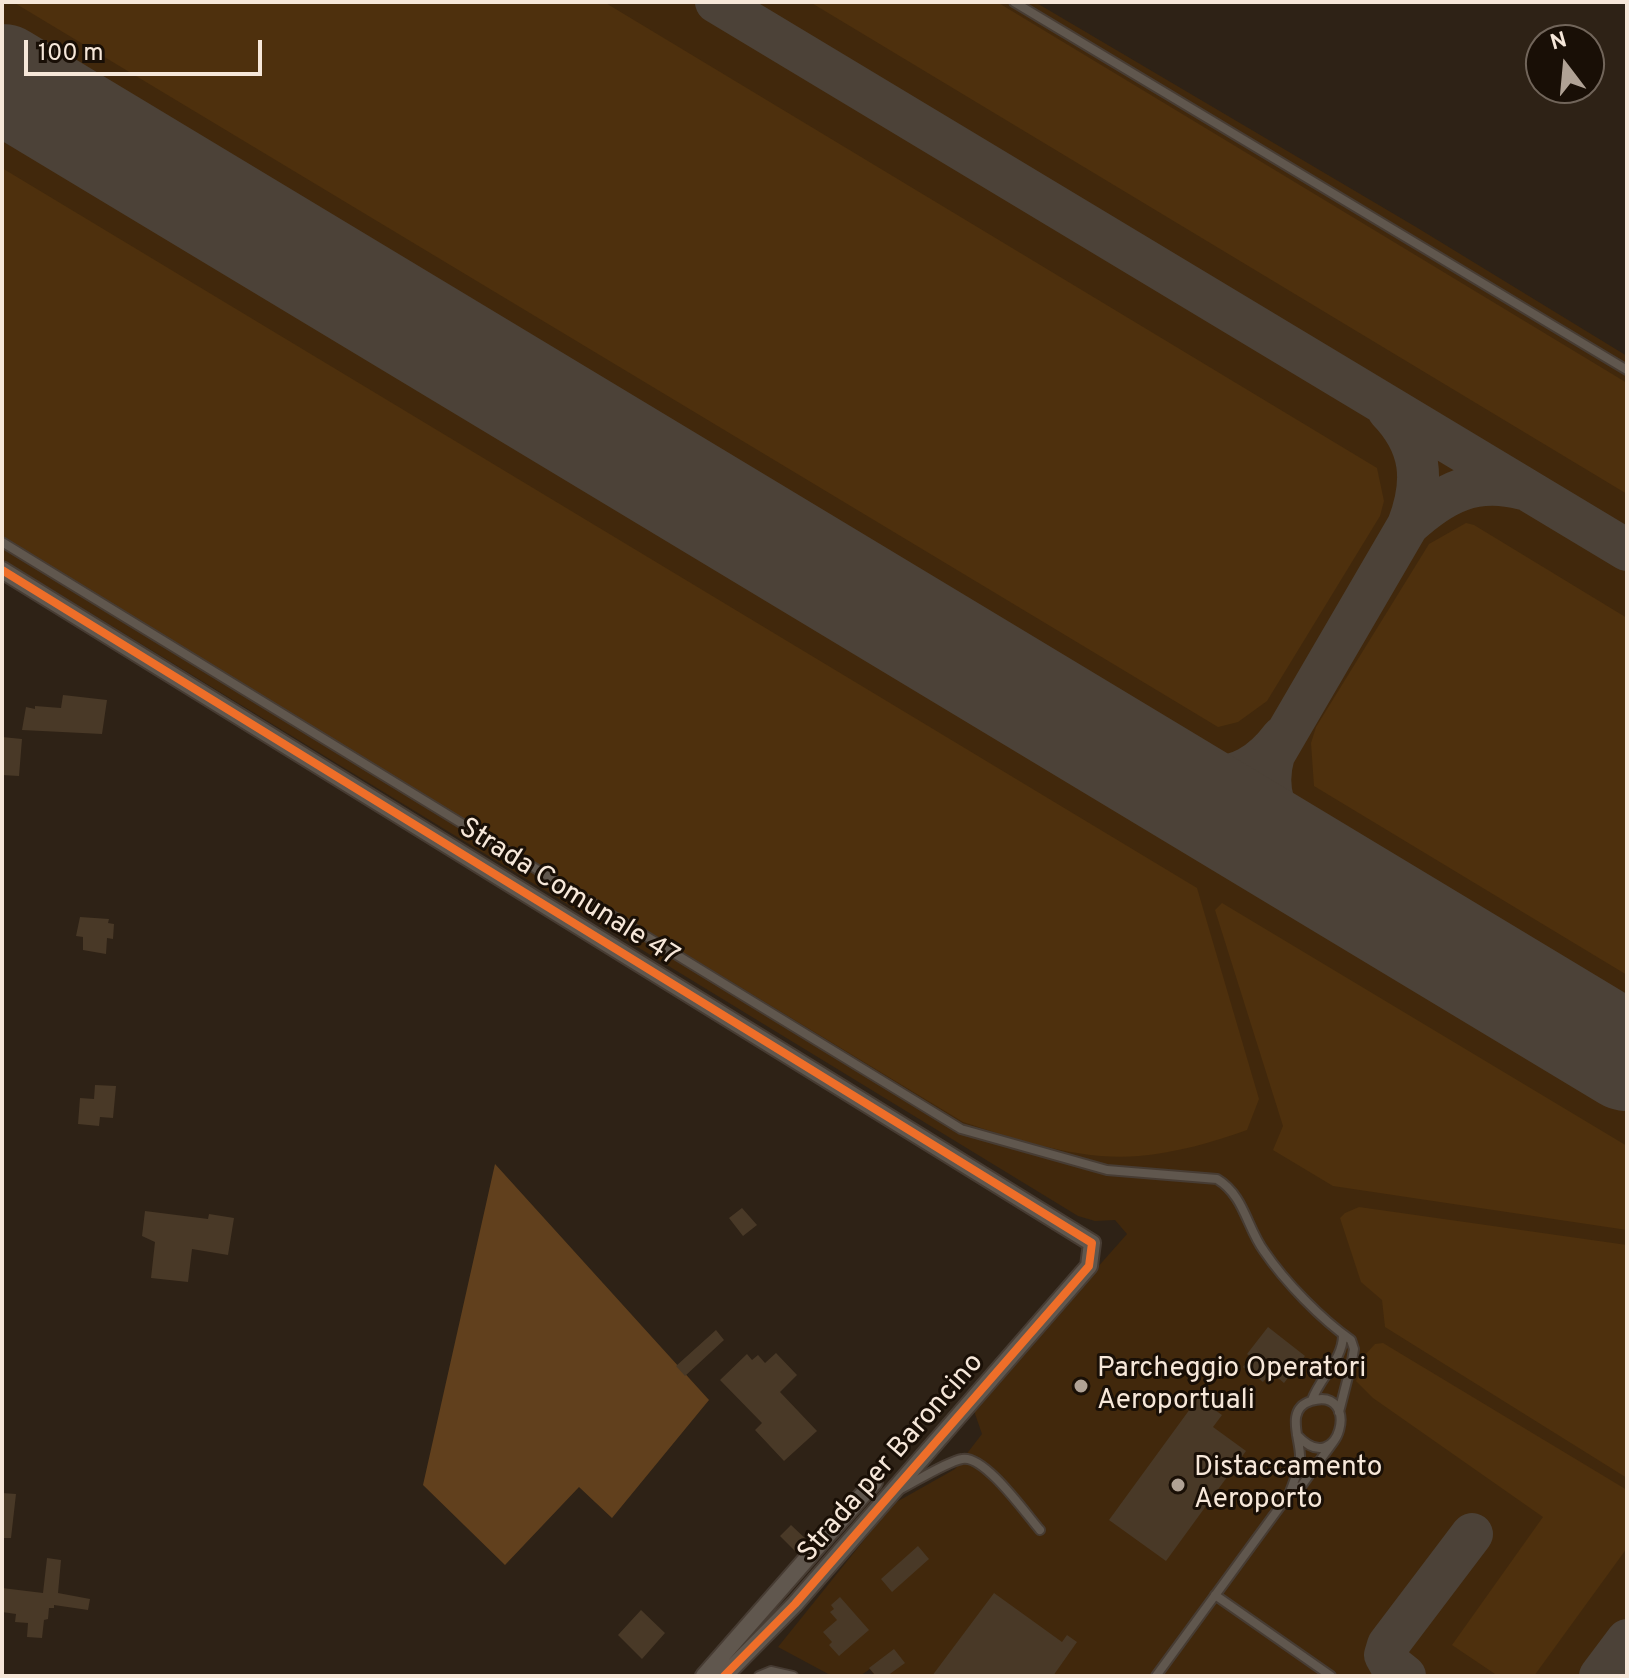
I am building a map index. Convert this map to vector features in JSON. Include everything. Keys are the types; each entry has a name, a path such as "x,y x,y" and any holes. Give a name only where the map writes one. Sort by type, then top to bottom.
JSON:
{"street":[{"name":"Strada Comunale 47","path":"2,570 1092,1243 1089,1266"},
{"name":"Strada per Baroncino","path":"724,1676 795,1604 1089,1266"},
{"path":"704,1676 874,1482"}],"lane":[{"path":"1014,2 1627,370"},
{"path":"2,542 961,1129 1107,1170 1217,1179 1229,1186 1262,1249 1283,1275 1351,1340 1354,1349 1339,1412"},
{"path":"1312,1400 1316,1387 1339,1355 1343,1335"},
{"path":"1156,1676 1290,1493 1300,1459 1294,1425 1296,1414 1312,1400 1332,1404 1342,1422 1340,1432 1302,1485 1290,1493"},
{"path":"1297,1435 1314,1447 1334,1441"},
{"path":"890,1495 962,1459 974,1459 1040,1530"},
{"path":"1215,1595 1331,1676"},
{"path":"759,1676 771,1671 793,1676"}],"shaded area":[{"path":"2,2 1035,2 1416,227 1627,356 1627,1676 875,1676 870,1669 860,1676 832,1676 778,1647 893,1504 955,1469 982,1434 973,1408 1127,1234 1115,1220 1095,1221 1078,1216 2,559"},
{"path":"13,2 604,2 1377,468 1384,501 1380,516 1267,701 1238,722 1218,727"},
{"path":"810,2 997,2 1627,383 1627,494"},
{"path":"2,168 1197,888 1259,1099 1247,1130 1180,1150 1117,1157 1050,1148 963,1122 2,540"},
{"path":"1466,523 1627,618 1627,975 1314,786 1311,743 1316,727 1429,544"},
{"path":"1222,903 1627,1146 1627,1230 1333,1186 1273,1150 1283,1126 1215,910"},
{"path":"495,1164 709,1400 612,1518 579,1487 505,1565 423,1485"},
{"path":"1359,1207 1627,1245 1627,1478 1385,1327 1382,1300 1361,1282 1340,1218"},
{"path":"1383,1343 1627,1490 1627,1548 1534,1676 1498,1676 1452,1645 1543,1517 1373,1398 1356,1381 1361,1372 1356,1365 1375,1344"}],"building":[{"path":"63,695 107,700 102,734 22,730 26,707 61,708"},
{"path":"2,737 22,739 19,776 2,775"},
{"path":"80,917 109,919 108,923 114,924 113,939 107,938 106,954 83,950 83,937 76,936"},
{"path":"95,1085 116,1086 113,1118 100,1117 99,1126 78,1124 80,1098 94,1099"},
{"path":"742,1208 757,1225 743,1236 729,1218"},
{"path":"145,1211 208,1219 209,1214 234,1218 228,1255 192,1249 188,1282 151,1278 155,1242 142,1236"},
{"path":"1268,1327 1305,1356 1284,1383 1271,1372 1263,1382 1243,1367 1251,1357 1247,1354"},
{"path":"716,1330 724,1340 685,1376 676,1366"},
{"path":"776,1353 797,1375 780,1392 817,1431 784,1461 755,1430 762,1423 720,1380 747,1354 752,1360 758,1355 765,1363"},
{"name":"Distaccamento Aeroporto","path":"1198,1398 1222,1415 1213,1427 1246,1451 1166,1561 1109,1520"},
{"path":"2,1493 16,1494 11,1538 2,1538"},
{"path":"791,1525 808,1541 797,1553 780,1536"},
{"path":"918,1546 929,1559 892,1592 881,1579"},
{"path":"47,1558 61,1560 58,1593 90,1599 88,1610 54,1605 54,1608 49,1608 48,1619 44,1620 42,1638 27,1637 28,1623 15,1622 16,1614 2,1612 2,1588 43,1593"},
{"path":"994,1593 1062,1642 1067,1635 1077,1642 1053,1676 932,1676"},
{"path":"840,1597 869,1630 839,1656 823,1632 837,1620 830,1612 834,1609 831,1605"},
{"path":"641,1610 665,1633 642,1659 618,1635"},
{"path":"894,1649 905,1663 887,1676 876,1676 869,1668"}],"taxiway":[{"path":"716,2 1627,550"},
{"path":"1388,410 1408,437 1417,464 1417,493 1408,525"},
{"path":"1338,883 1296,842 1276,811 1270,775 1274,755 1408,525 1434,504 1461,490 1490,485 1523,489"},
{"path":"1119,751 1185,774 1226,776 1264,757 1282,737"},
{"path":"1405,1676 1390,1664 1385,1655 1388,1645 1472,1534"},
{"path":"1600,1676 1627,1640"}],"runway":[{"path":"2,78 1627,1057"}],"cycle path":[{"path":"2,570 1092,1243 1089,1266 795,1604 724,1676"}],"place":[{"name":"Parcheggio Operatori Aeroportuali","path":"1081,1386"},
{"name":"Distaccamento Aeroporto","path":"1178,1485"}]}
